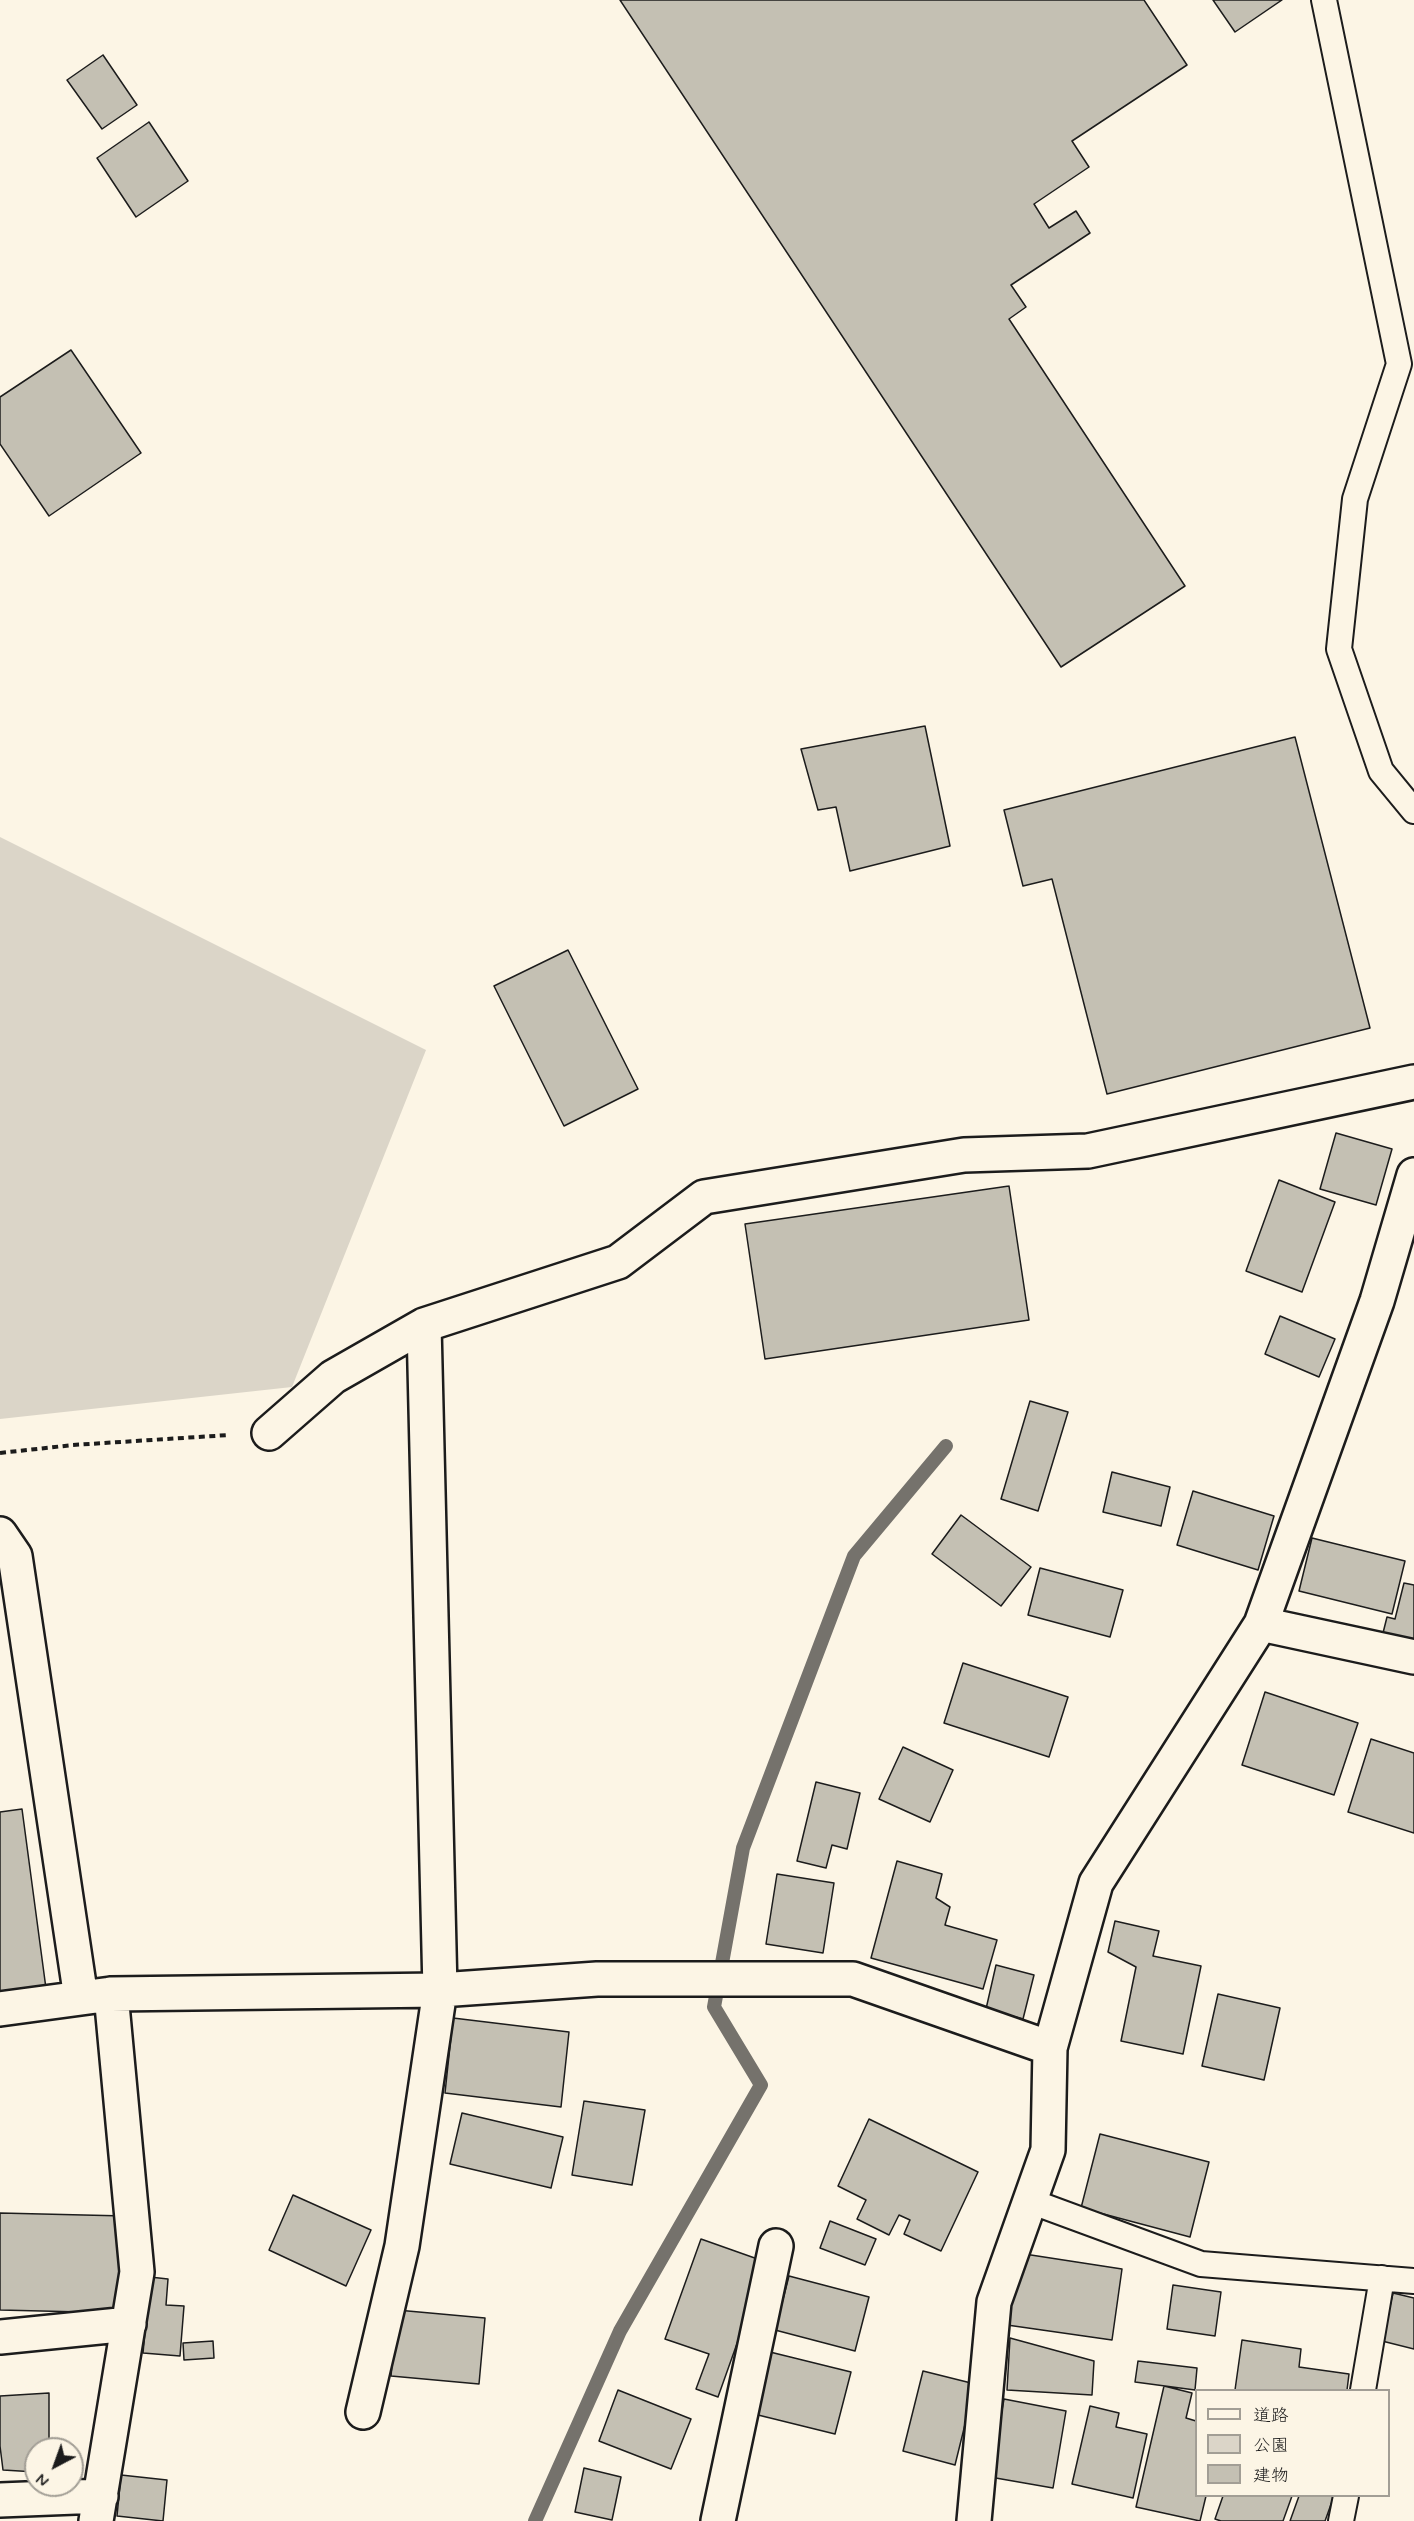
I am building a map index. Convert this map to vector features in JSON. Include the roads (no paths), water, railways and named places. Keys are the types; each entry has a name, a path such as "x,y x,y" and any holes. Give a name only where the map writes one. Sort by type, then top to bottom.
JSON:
{"street":[{"path":"269,1432 333,1377 424,1325 618,1262 704,1197 964,1155 1088,1151 1414,1082"},
{"path":"974,2521 994,2302 1048,2150 1050,2048 1096,1883 1261,1624 1377,1301 1414,1174"},
{"path":"363,2412 402,2246 440,1990 424,1325"},
{"path":"0,1533 15,1556 96,1996 137,2272 99,2508 0,2500"},
{"path":"1261,1624 1414,1657"},
{"path":"0,2009 96,1996 440,1990 597,1979 853,1979 1050,2048"},
{"path":"718,2521 776,2246"},
{"path":"0,2337 129,2324"}],"lane":[{"path":"1324,0 1399,364 1355,499 1339,649 1381,771 1414,811"},
{"path":"1030,2201 1201,2264 1414,2281"},
{"path":"1363,2389 1382,2278"},
{"path":"1341,2521 1346,2497"}],"waterway":[{"path":"535,2521 620,2331 761,2085 714,2007 743,1848 854,1556 946,1446"}]}
